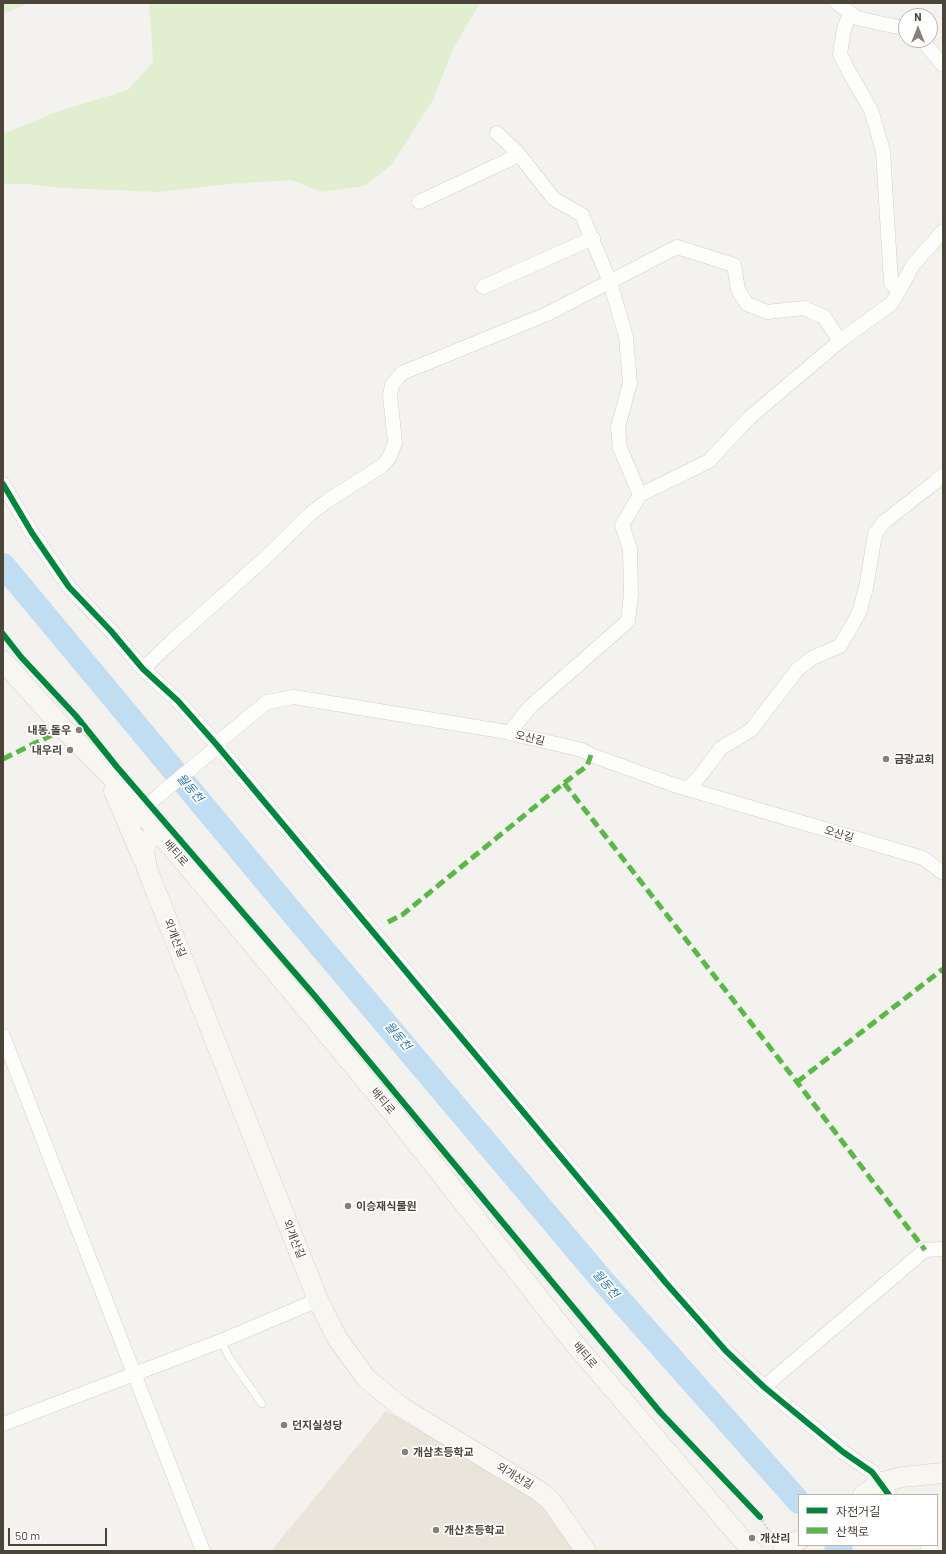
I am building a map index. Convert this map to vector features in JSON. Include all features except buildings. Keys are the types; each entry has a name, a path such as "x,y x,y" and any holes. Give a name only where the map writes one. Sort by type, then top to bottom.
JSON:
{"main road":[{"name":"배티로","path":"3,661 64,729 106,771 186,864 397,1118 574,1343 752,1551"},
{"path":"106,771 147,869 154,860 163,856 186,864"},
{"name":"외개산길","path":"157,832 147,841 144,850 147,869 318,1300 337,1338 366,1378 401,1407 539,1491 551,1501 586,1551"},
{"path":"877,1490 902,1477 943,1473"},
{"path":"779,1545 798,1540"}],"street":[{"path":"837,3 857,18 898,27"},
{"path":"850,13 844,29 840,54 871,110 883,151 891,283 899,291"},
{"path":"929,48 943,65"},
{"path":"497,134 519,155 554,199 582,215 610,282 626,337 630,383 618,426 620,448 640,495"},
{"path":"419,202 519,155"},
{"path":"509,733 530,707 628,621 631,595 630,549 622,525 640,495 709,461 749,418 840,341 892,303 913,265 943,231"},
{"path":"483,287 592,238"},
{"path":"143,670 170,643 263,560 310,514 332,497 382,466 389,458 395,443 390,395 392,385 402,373 547,314 677,248 734,265 738,290 747,304 767,312 804,308 824,317 840,341"},
{"path":"687,789 699,777 721,748 751,730 797,670 812,658 840,646 858,613 866,588 875,534 884,522 943,475"},
{"path":"3,484 32,533 70,587 111,631 143,670 178,701 666,1283 726,1351 764,1387 842,1452 872,1472 877,1490"},
{"name":"오산길","path":"141,812 267,702 294,697 509,733 582,750 687,789 923,858 943,873"},
{"path":"3,1036 203,1551"},
{"path":"764,1387 925,1250 943,1249"},
{"path":"3,1424 221,1340 318,1300"}],"lane":[{"path":"221,1340 229,1357 262,1404"}],"path":[{"path":"760,1517 779,1545"}],"shaded area":[{"name":"개삼초등학교","path":"386,1411 531,1493 547,1509 573,1551 271,1551"}],"green space":[{"path":"3,3 29,3 3,14"},
{"path":"149,3 480,3 453,49 433,100 392,164 365,186 321,192 291,180 229,184 158,192 3,184 3,134 56,112 128,90 153,62"}],"waterway":[{"name":"월동천","path":"3,565 300,922 603,1281 798,1501"},
{"name":"월동천","path":"837,1546 841,1551"}],"marked path":[{"path":"3,759 64,729"},
{"path":"388,922 402,915 587,766 591,755"},
{"path":"564,783 797,1082 925,1250"},
{"path":"797,1082 943,969"}],"cycle path":[{"path":"3,484 32,533 69,587 111,631 143,669 178,701 216,744 666,1283 726,1351 764,1387 843,1452 872,1472 888,1494"},
{"path":"3,634 21,657 76,716 117,767 314,995 660,1412 760,1517"}],"place":[{"name":"내동.돌우","path":"79,730"},
{"name":"내우리","path":"70,750"},
{"name":"금광교회","path":"886,759"},
{"name":"이승재식물원","path":"348,1206"},
{"name":"던지실성당","path":"284,1425"},
{"name":"개삼초등학교","path":"405,1452"},
{"name":"개산초등학교","path":"436,1530"},
{"name":"개산리","path":"752,1538"}]}
